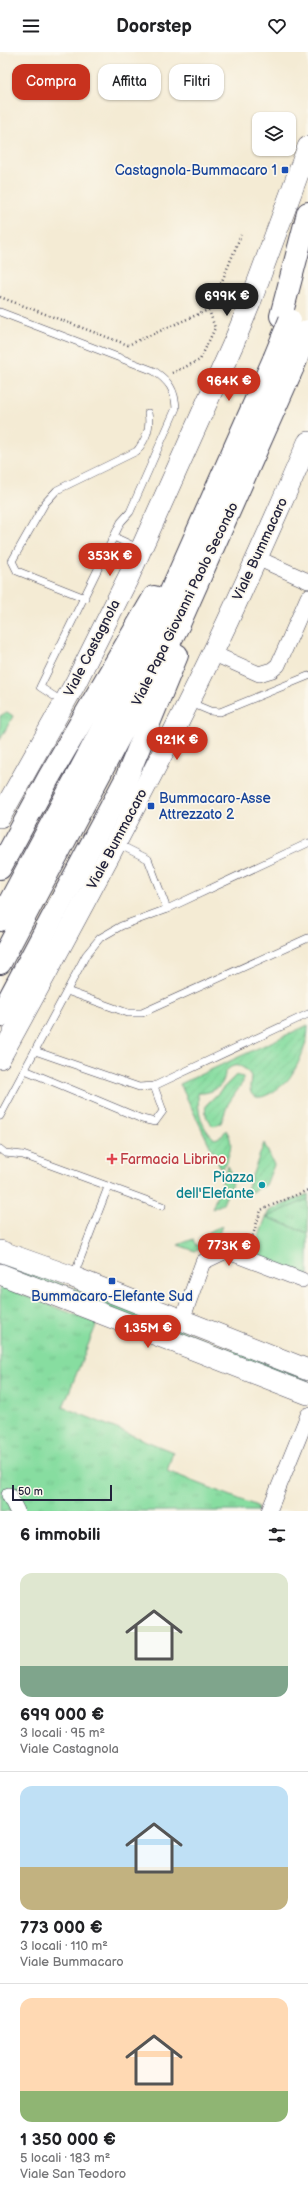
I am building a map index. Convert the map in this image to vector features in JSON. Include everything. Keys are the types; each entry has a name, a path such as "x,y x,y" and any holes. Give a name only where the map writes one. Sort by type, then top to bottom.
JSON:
{"main road":[{"name":"Viale Castagnola","path":"0,818 64,703 141,550 234,342 308,147"},
{"path":"288,362 308,213"},
{"path":"288,362 293,322 308,280"},
{"name":"Viale Papa Giovanni Paolo Secondo","path":"0,963 179,624 264,433 288,362"},
{"name":"Viale Papa Giovanni Paolo Secondo","path":"0,920 91,750 160,616 230,461 288,362"},
{"name":"Viale Bummacaro","path":"0,1058 116,843 189,702 257,558 308,442"},
{"path":"0,1016 126,779 180,646 240,487"},
{"path":"0,868 49,777 162,582 212,502"},
{"path":"0,1251 73,1277 308,1370"},
{"path":"0,1274 308,1394"}],"street":[{"path":"257,558 308,581"},
{"path":"212,653 254,672 264,673 278,665 303,620 308,597"},
{"path":"182,1320 204,1262 226,1251 302,1280"},
{"path":"270,1511 308,1415"},
{"path":"9,1495 17,1511"}],"lane":[{"path":"0,312 154,371 165,378 171,386 176,398 176,408 130,512 122,522 114,537 40,687 64,703"},
{"path":"85,598 17,571 12,561 45,503 57,490 137,451 146,440 150,422 148,413"},
{"path":"114,537 141,550"},
{"path":"189,702 210,711 220,712 308,676"},
{"path":"116,843 148,859 167,909"},
{"path":"0,1116 86,955 100,938 121,926 167,909 308,843"},
{"path":"67,991 128,1013 142,1013 308,938"},
{"path":"35,1051 139,1087 154,1086 308,1014"},
{"path":"25,1070 155,1122 163,1111 154,1086"},
{"path":"0,1149 4,1153 23,1155 162,1206"},
{"path":"73,1277 108,1187"}],"path":[{"path":"217,306 215,298 241,235"},
{"path":"0,297 128,345 217,306 231,311"},
{"path":"165,378 200,360 215,328 209,310"},
{"path":"245,1259 261,1210 308,1190"}],"green space":[{"path":"7,712 13,716 0,740 0,716"},
{"path":"308,1025 305,1045 297,1065 287,1081 276,1090 262,1097 256,1097 252,1094 250,1088 251,1076 241,1066 235,1066 227,1070 219,1087 209,1092 198,1093 199,1112 206,1130 215,1139 222,1136 226,1130 229,1135 231,1146 222,1171 180,1084"},
{"path":"236,1075 243,1077 243,1082 228,1104 221,1123 214,1126 207,1117 205,1111 206,1105"},
{"path":"264,1143 274,1165 266,1185 245,1195"},
{"path":"228,1166 234,1178 223,1204 212,1209"},
{"path":"308,1194 308,1199 266,1217 269,1211"},
{"path":"308,1199 308,1233 266,1217"},
{"path":"266,1217 308,1233 308,1277 252,1256"},
{"path":"222,1226 216,1241 195,1251 178,1245 193,1239 196,1246 211,1239 208,1232"},
{"path":"0,1260 308,1379 308,1387 0,1267"},
{"path":"0,1286 97,1323 63,1407 173,1452 167,1471 257,1506 258,1511 0,1511"}],"place":[{"name":"Castagnola-Bummacaro 1","path":"285,170"},
{"name":"Bummacaro-Asse Attrezzato 2","path":"151,806"},
{"name":"Farmacia Librino","path":"112,1159"},
{"name":"Piazza dell'Elefante","path":"262,1185"},
{"name":"Bummacaro-Elefante Sud","path":"112,1281"}]}
